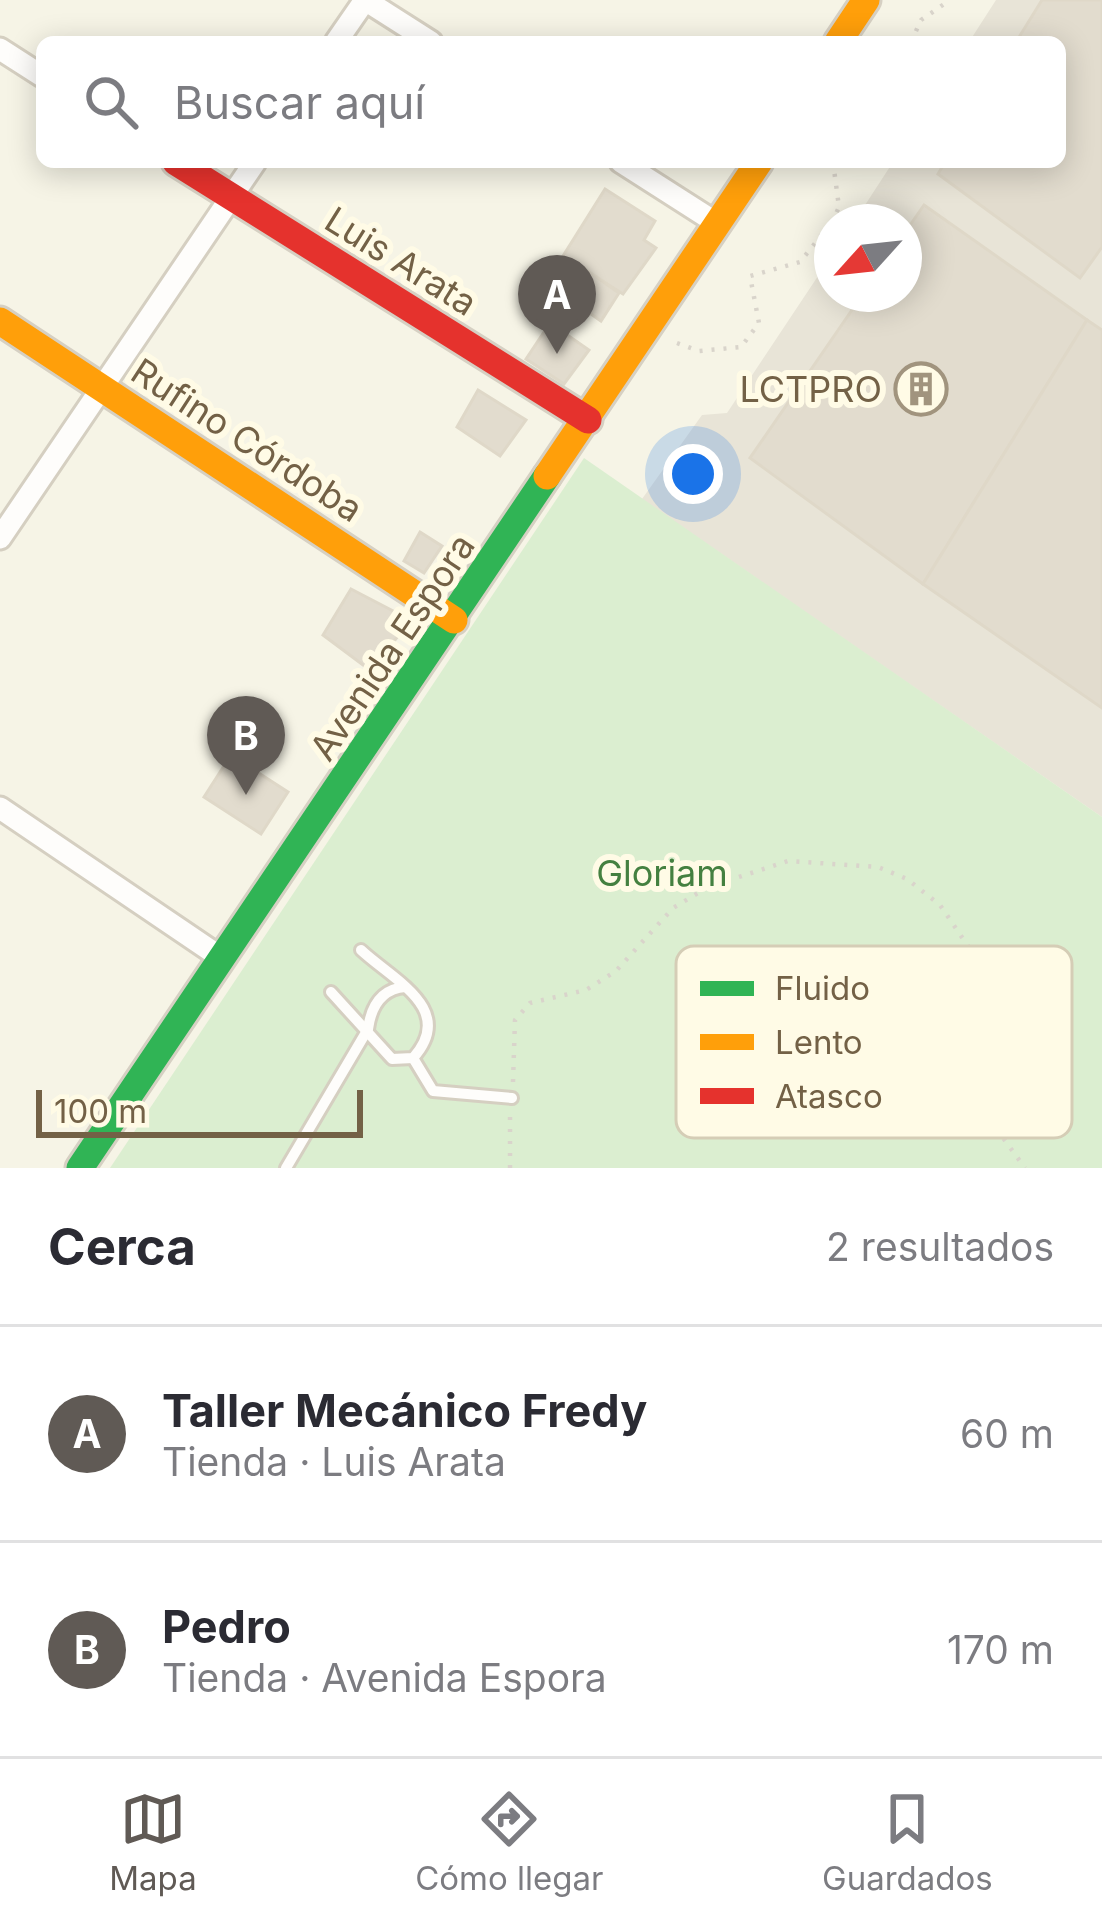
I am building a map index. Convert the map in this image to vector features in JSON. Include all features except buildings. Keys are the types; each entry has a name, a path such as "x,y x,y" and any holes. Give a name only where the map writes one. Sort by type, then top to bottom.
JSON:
{"main road":[{"path":"842,36 866,0"},
{"name":"Luis Arata","path":"185,168 588,420"},
{"name":"Avenida Espora","path":"80,1168 755,168"},
{"name":"Rufino Córdoba","path":"0,322 454,620"}],"street":[{"path":"340,36 365,0 422,36"},
{"path":"0,49 36,72"},
{"path":"0,538 251,168"},
{"path":"630,168 718,224"},
{"path":"0,808 223,959"}],"lane":[{"path":"331,992 354,1017 368,1023 392,1059 413,1058 424,1046 428,1024 422,1000 361,950"},
{"path":"286,1168 388,991 387,975"},
{"path":"388,991 408,987"},
{"path":"413,1058 433,1090 512,1098"}],"path":[{"path":"914,36 921,20 950,0"},
{"path":"834,168 839,204"},
{"path":"676,344 711,352 742,347 759,323 750,276 800,262 814,244"},
{"path":"510,1168 515,1020 530,1003 586,990 616,971 673,908 708,887 788,861 878,867 907,878 940,905 968,946"},
{"path":"1003,1138 1025,1168"}],"shaded area":[{"path":"996,0 1102,0 1102,817 642,499 702,415 727,413 814,282 814,312 922,312 922,204 866,204 889,168 1066,168 1066,36 973,36"}],"green space":[{"name":"Gloriam","path":"584,458 1102,817 1102,1168 110,1168"}],"traffic: fast":[{"path":"80,1168 547,476"}],"traffic: slow":[{"path":"842,36 866,0"},
{"path":"547,476 755,168"},
{"path":"0,321 454,620"}],"traffic: jam":[{"path":"186,168 588,420"}],"place":[{"name":"Taller Mecánico Fredy","path":"557,354"},
{"name":"LCTPRO","path":"921,389"},
{"name":"Pedro","path":"246,795"}]}
